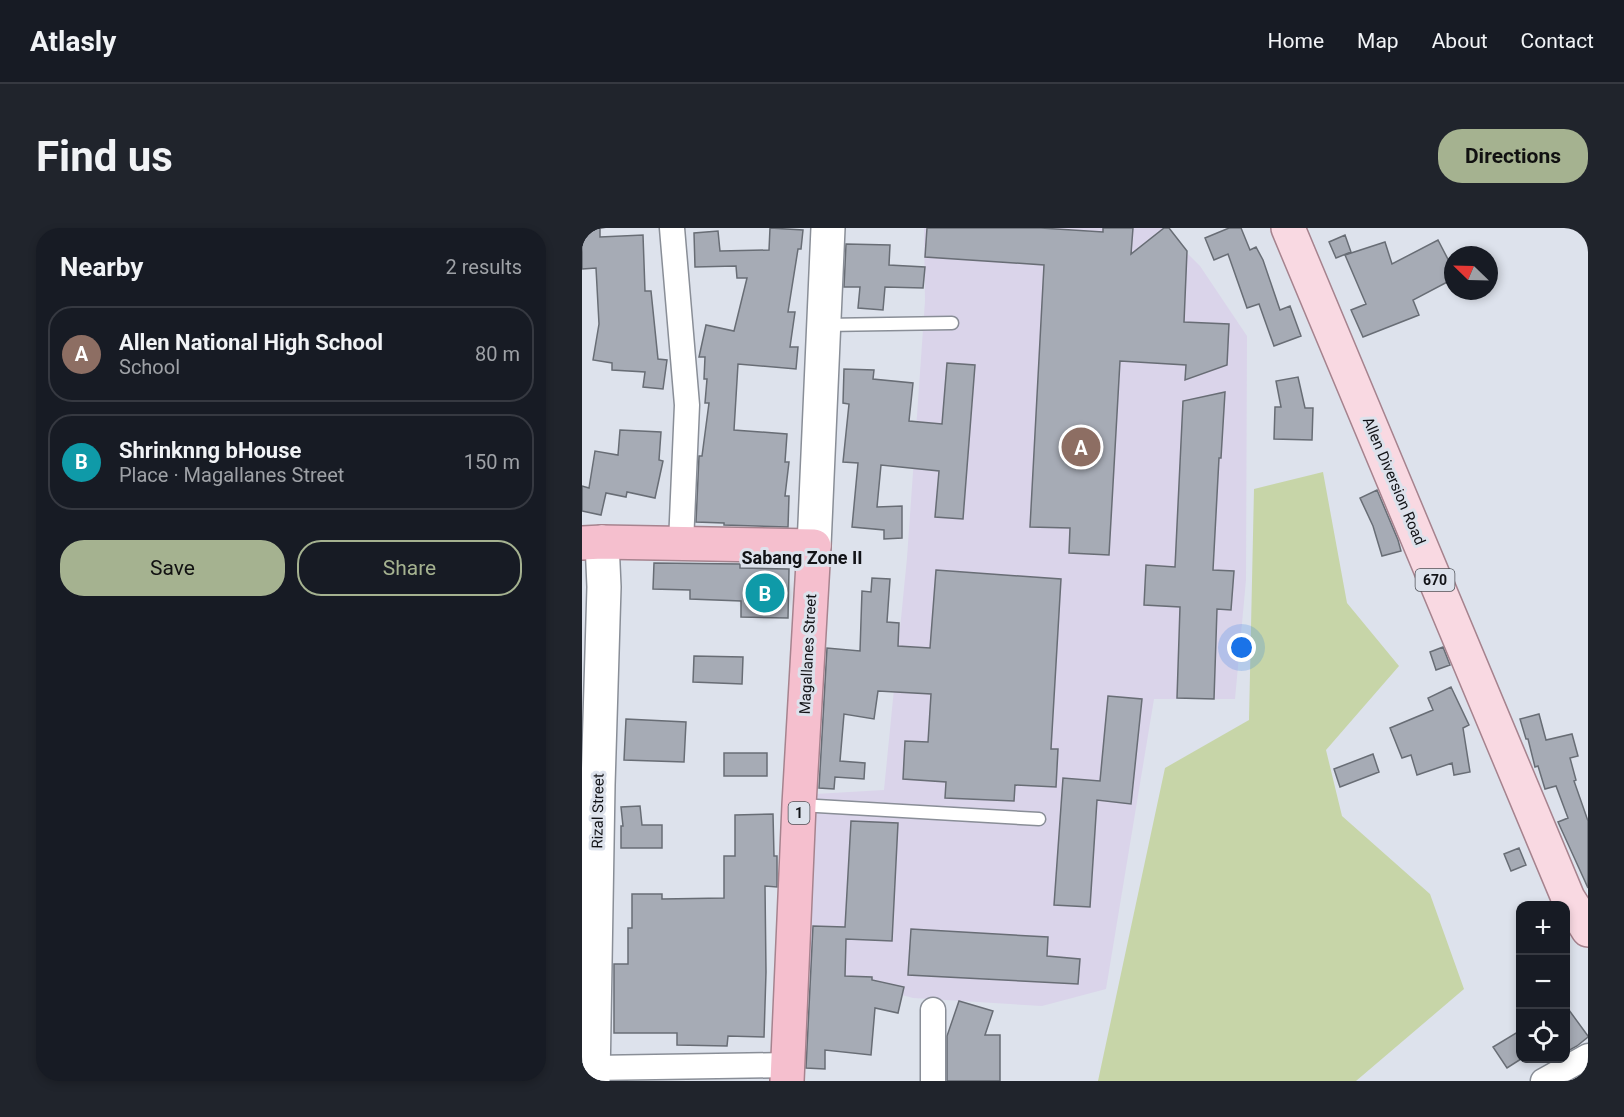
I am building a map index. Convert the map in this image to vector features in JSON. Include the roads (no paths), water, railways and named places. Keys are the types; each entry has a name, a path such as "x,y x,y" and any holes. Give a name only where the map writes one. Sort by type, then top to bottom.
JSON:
{"highway":[{"path":"592,542 814,546"},
{"path":"766,545 788,556 795,564 810,602"},
{"name":"Magallanes Street","path":"788,1073 799,805 814,546"}],"main road":[{"name":"Allen Diversion Road","path":"1288,228 1568,898 1588,930"}],"street":[{"path":"672,228 687,405 681,543"},
{"name":"Magallanes Street","path":"814,546 828,228"},
{"name":"Rizal Street","path":"592,542 604,587 590,784 593,1075"},
{"path":"933,1010 933,1081"},
{"path":"1544,1081 1588,1056"},
{"path":"593,1075 788,1073"}],"lane":[{"path":"824,325 952,323"},
{"path":"799,805 1039,819"}],"place":[{"name":"Allen National High School","path":"1081,447"},
{"name":"Shrinknng bHouse","path":"765,593"}],"district":[{"name":"Sabang Zone II","path":"802,558"}]}
